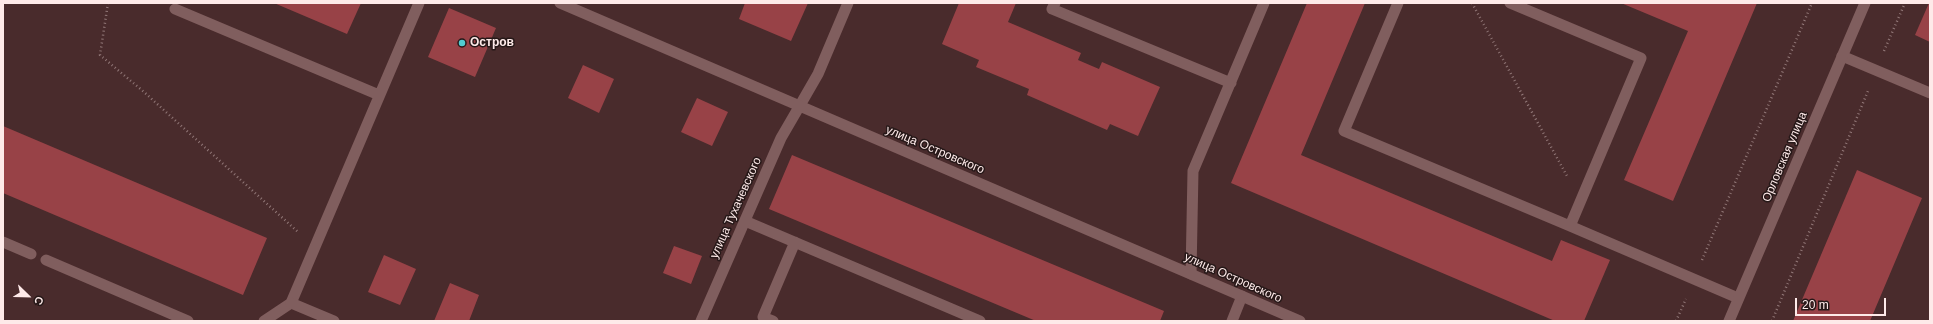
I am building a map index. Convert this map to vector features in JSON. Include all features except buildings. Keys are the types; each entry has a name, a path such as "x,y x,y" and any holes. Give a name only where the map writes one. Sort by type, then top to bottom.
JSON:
{"street":[{"path":"264,321 291,303 419,3"},
{"name":"улица Островского","path":"560,3 1300,321"},
{"name":"улица Тухачевского","path":"701,321 781,138 818,74 848,3"},
{"path":"1055,3 1052,9 1230,83"},
{"path":"1191,274 1194,171 1264,3"},
{"path":"1398,3 1344,131 1738,298"},
{"path":"1510,3 1641,58 1570,226"},
{"name":"Орловская улица","path":"1729,321 1865,3"},
{"path":"175,9 380,95"},
{"path":"1842,56 1930,93"},
{"path":"745,221 980,321"},
{"path":"3,242 31,254"},
{"path":"773,321 763,316 795,242"},
{"path":"46,260 188,321"},
{"path":"1232,321 1242,296"},
{"path":"291,303 334,321"}],"path":[{"path":"108,3 100,55 144,92 314,247"},
{"path":"1472,3 1581,202"},
{"path":"1676,321 1812,3"},
{"path":"1772,321 1904,3"}],"place":[{"name":"Остров","path":"462,43"}]}
